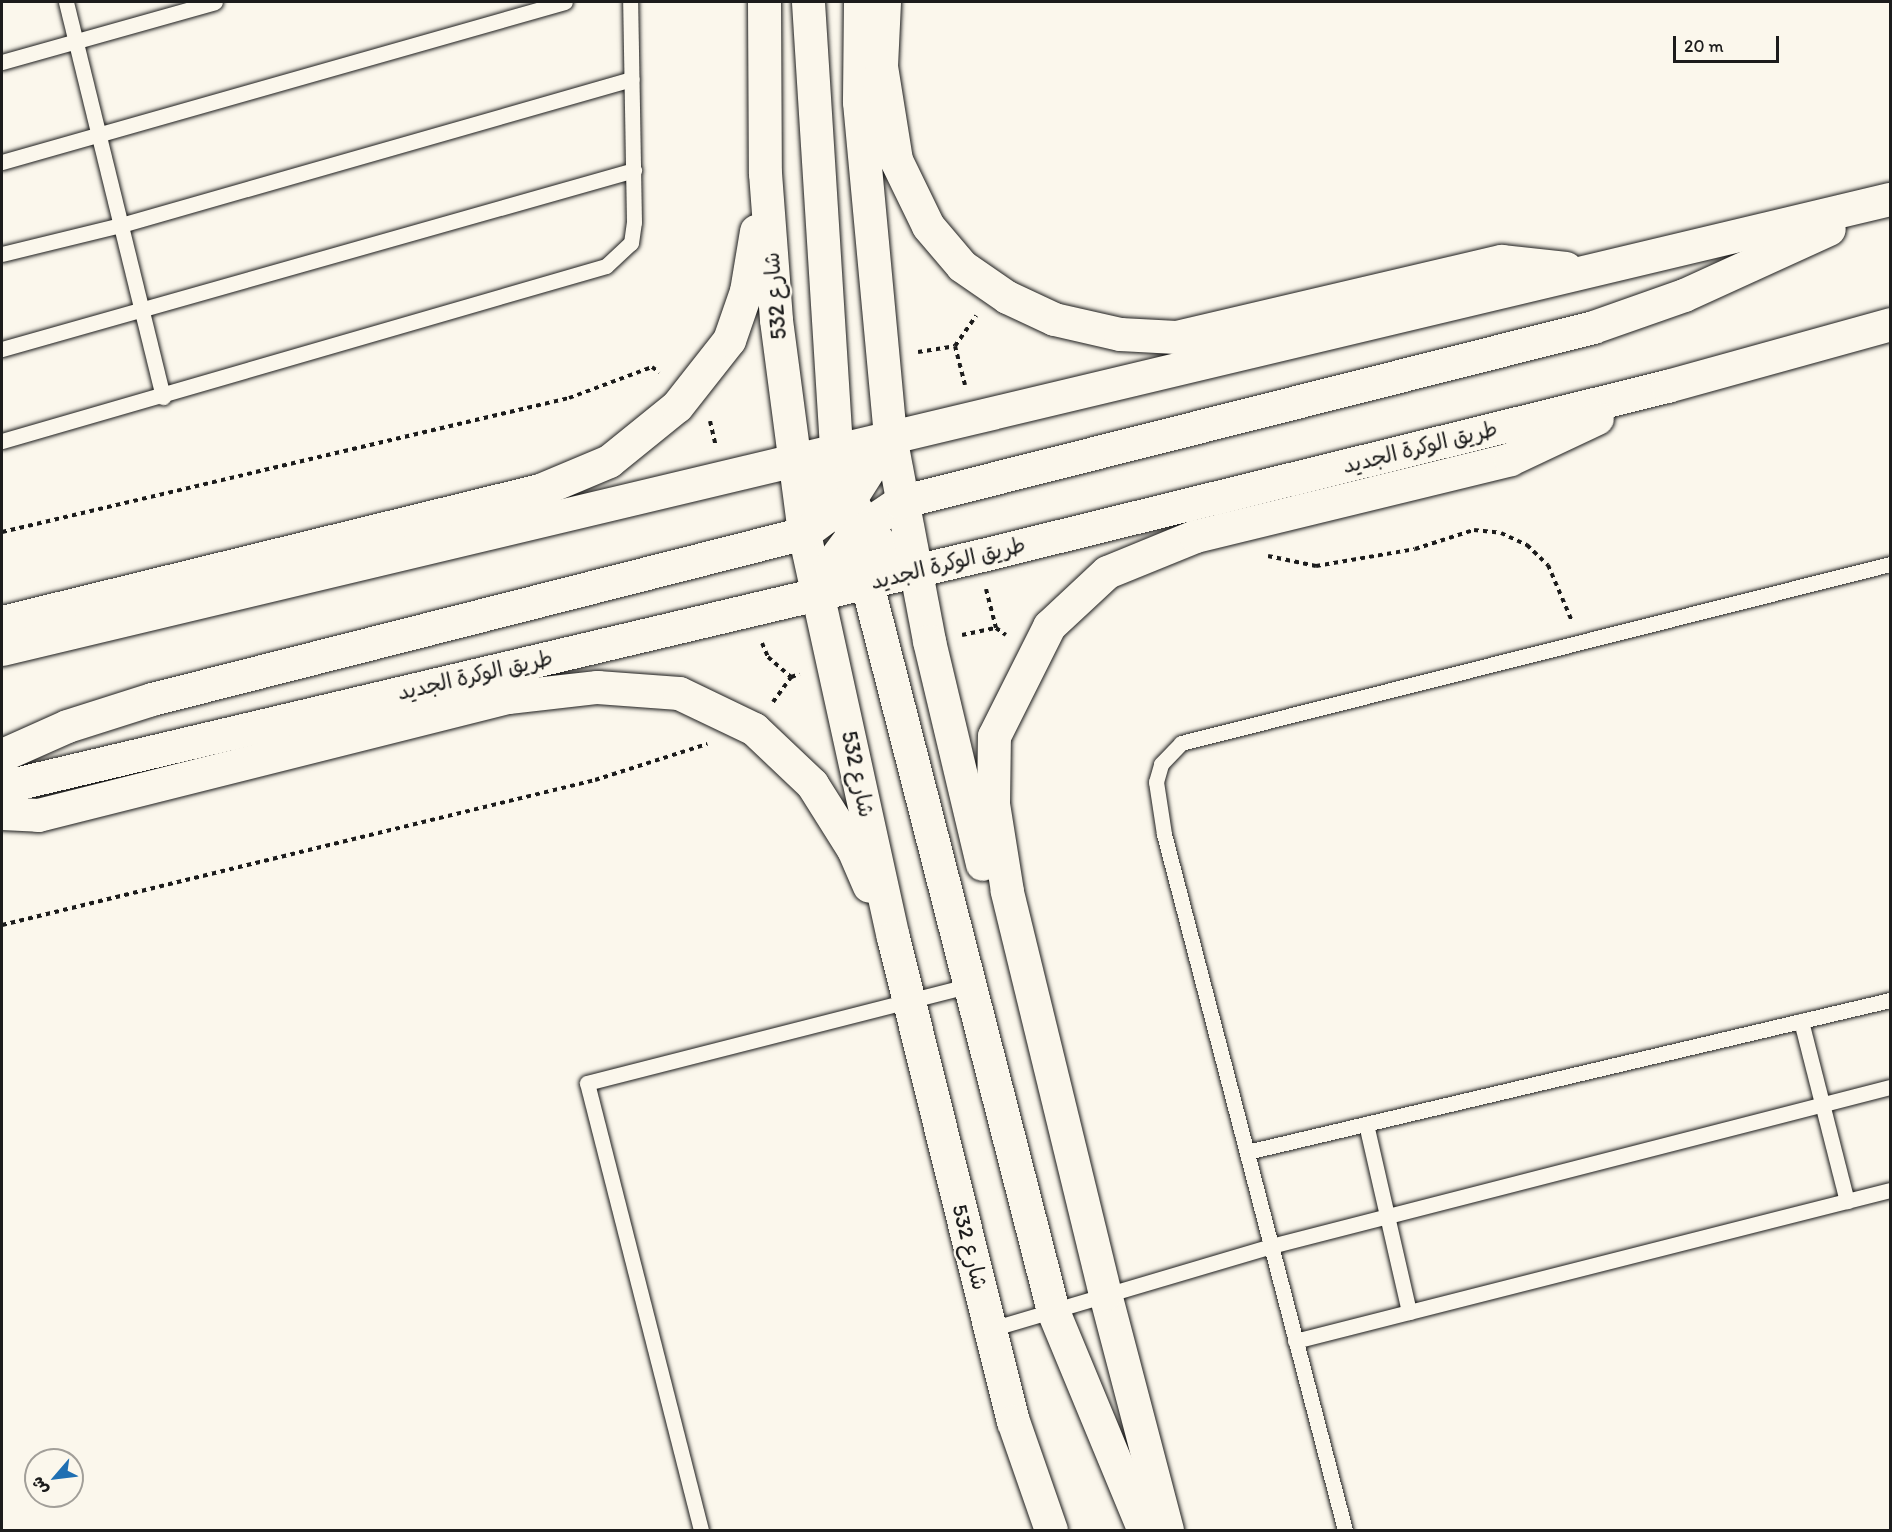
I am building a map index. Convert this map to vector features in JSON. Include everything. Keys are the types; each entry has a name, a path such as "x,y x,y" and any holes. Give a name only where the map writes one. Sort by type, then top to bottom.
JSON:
{"street":[{"name":"شارع 532","path":"764,2 765,173 776,320 804,533 835,665 893,937 1013,1422 1051,1530"},
{"path":"808,2 836,451 866,583 1053,1311 1151,1530"},
{"path":"860,2 859,102 890,436 900,502 916,571 928,641 1096,1297"},
{"path":"884,2 881,66 896,160 928,226 962,266 995,288 1054,319 1120,334 1176,338 1501,261 1592,271"},
{"path":"2,622 540,490 609,461 687,394 729,340 746,291 765,173"},
{"path":"2,649 1890,200"},
{"path":"2,755 67,726 152,699 804,533 900,502 1593,327 1684,295 1890,200"},
{"name":"طريق الوكرة الجديد","path":"2,787 916,571 1667,386 1890,324"},
{"path":"1151,1530 1096,1297 1007,891 993,804 994,736 1049,626 1107,572 1195,536 1510,459 1667,386"},
{"path":"818,593 890,436"},
{"path":"794,460 820,481 887,551 916,571"},
{"path":"2,813 38,815 508,697 597,687 679,693 754,729 812,784 853,849 893,937"}],"lane":[{"path":"66,2 163,398"},
{"path":"2,62 215,2"},
{"path":"2,162 565,2"},
{"path":"2,441 163,398 606,266 631,243 634,170 630,2"},
{"path":"2,254 121,225 632,79"},
{"path":"2,349 142,312 634,170"},
{"path":"1345,1530 1164,834 1156,782 1161,764 1181,743 1890,564"},
{"path":"701,1530 587,1083 968,986"},
{"path":"1246,1152 1890,1000"},
{"path":"1801,1021 1847,1201"},
{"path":"991,1329 1271,1246 1890,1087"},
{"path":"1366,1124 1409,1312"},
{"path":"1295,1341 1890,1190"}],"path":[{"path":"973,417 956,346 995,288"},
{"path":"2,532 569,399 652,367 687,394"},
{"path":"1263,555 1316,566 1415,549 1474,530 1501,533 1527,545 1548,565 1580,642"},
{"path":"746,610 768,657 790,677"},
{"path":"2,925 596,780 754,729 790,677 835,665"}]}
